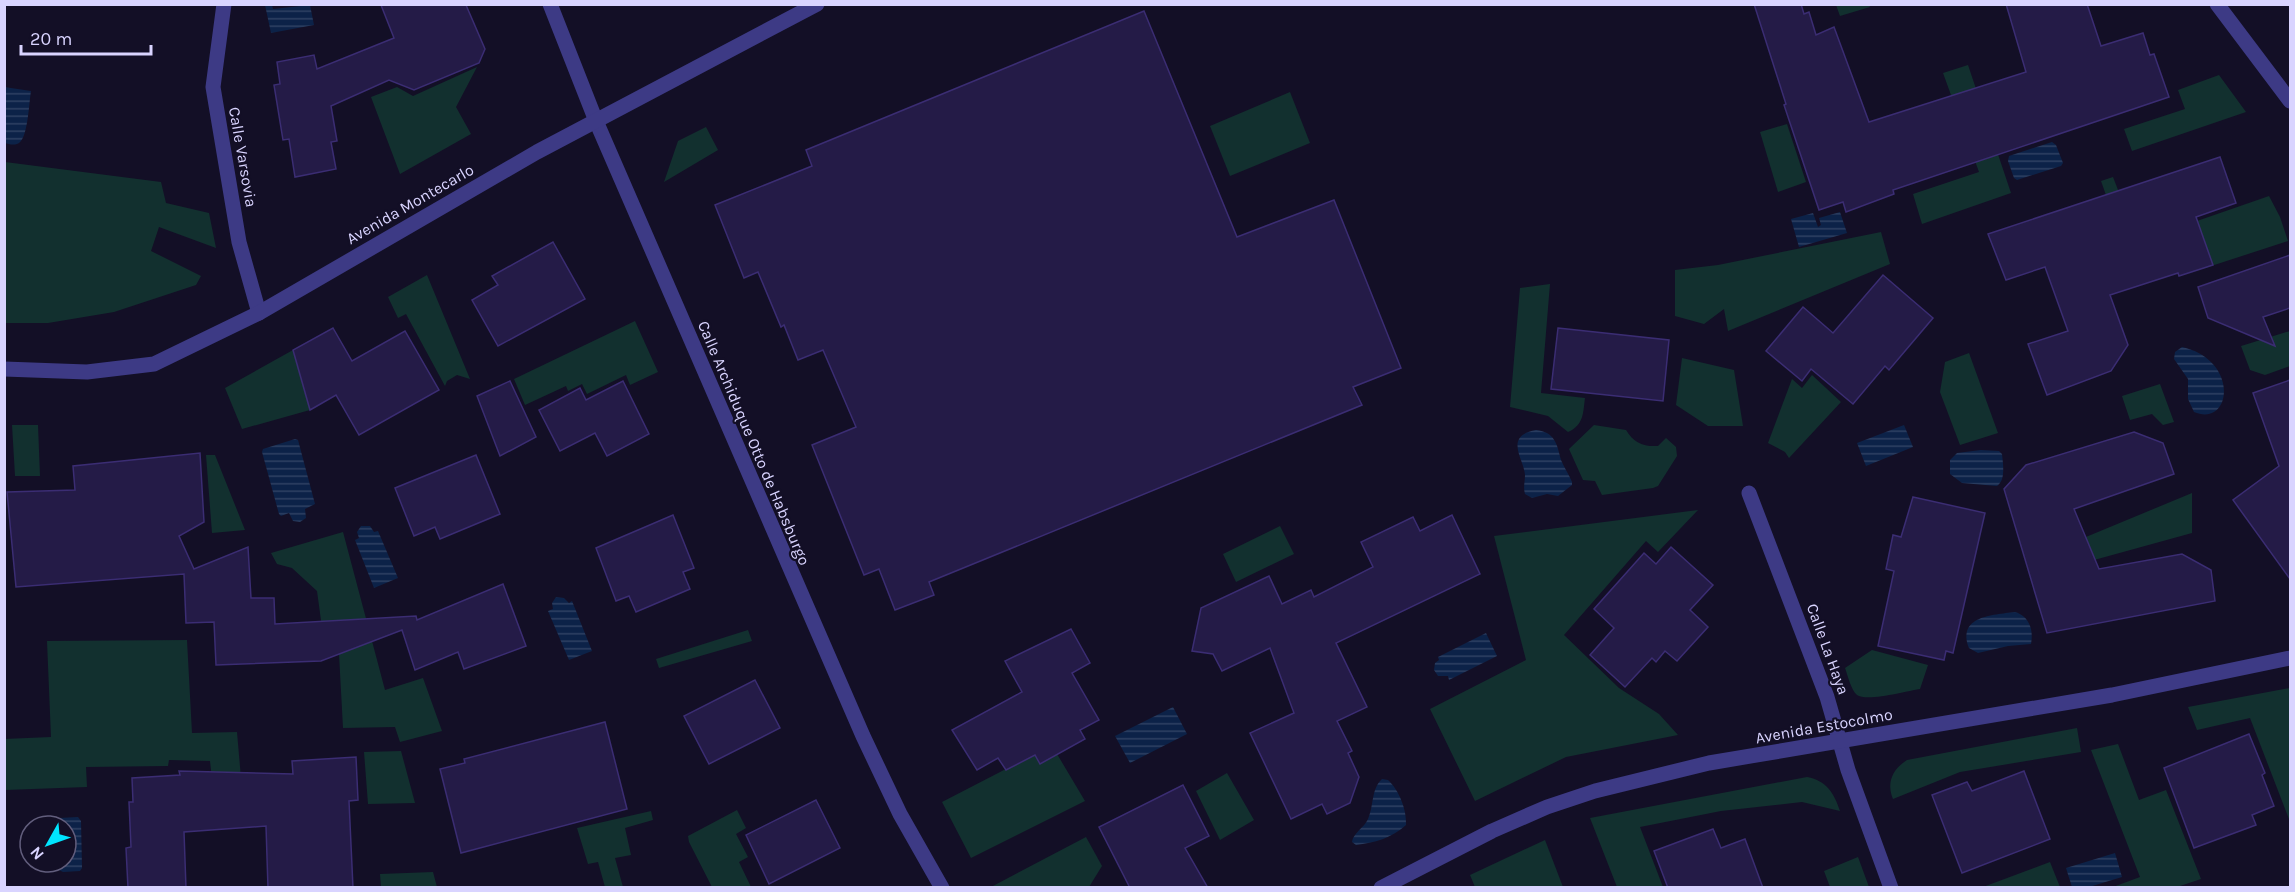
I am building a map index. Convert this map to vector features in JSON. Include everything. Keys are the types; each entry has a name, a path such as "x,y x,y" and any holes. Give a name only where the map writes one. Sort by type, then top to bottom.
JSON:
{"street":[{"name":"Calle Varsovia","path":"224,4 213,87 239,242 259,313"},
{"name":"Calle Archiduque Otto de Habsburgo","path":"550,4 596,121 862,736 900,814 942,888"},
{"name":"Avenida Montecarlo","path":"4,369 87,372 154,364 259,313 537,152 817,4"},
{"path":"2217,4 2290,102"},
{"name":"Calle La Haya","path":"1749,493 1827,697 1839,743 1891,888"},
{"name":"Avenida Estocolmo","path":"1381,888 1492,831 1547,807 1594,791 1709,763 1839,743 2112,695 2290,658"}],"green space":[{"path":"1836,5 1869,5 1870,7 1840,16"},
{"path":"1968,65 2011,193 1922,224 1913,194 1979,172 1943,73"},
{"path":"477,67 456,107 471,134 400,174 371,97 397,87 413,96"},
{"path":"2219,75 2246,112 2132,151 2124,129 2185,109 2178,90"},
{"path":"1290,92 1310,143 1230,176 1210,126"},
{"path":"1787,124 1806,182 1778,192 1760,132"},
{"path":"706,127 718,150 664,182 678,141"},
{"path":"5,162 161,182 166,203 209,213 216,248 159,227 151,251 201,276 196,285 114,312 48,323 5,323"},
{"path":"2113,177 2132,226 2128,257 2101,181"},
{"path":"2269,196 2280,217 2288,241 2202,269 2197,221"},
{"path":"1881,232 1890,264 1728,331 1724,309 1704,324 1675,316 1675,270 1718,265"},
{"path":"427,275 470,379 457,375 447,381 445,386 406,314 398,318 388,297"},
{"path":"1550,284 1541,393 1585,398 1580,422 1568,432 1548,416 1510,407 1520,288"},
{"path":"635,321 658,372 630,385 626,375 587,394 582,384 568,391 566,386 525,405 514,379"},
{"path":"2290,331 2290,366 2265,375 2250,370 2241,346"},
{"path":"293,350 310,410 242,429 225,388"},
{"path":"1969,353 1998,433 1960,445 1940,392 1945,362"},
{"path":"1682,358 1734,370 1743,426 1708,426 1676,405"},
{"path":"1812,375 1841,402 1789,458 1785,452 1768,443 1792,379 1802,388"},
{"path":"2160,384 2174,422 2163,425 2152,414 2130,420 2122,396"},
{"path":"12,425 38,425 40,476 15,476"},
{"path":"1594,425 1626,430 1635,441 1648,446 1658,446 1666,438 1676,447 1677,456 1658,486 1602,495 1595,481 1583,480 1569,449"},
{"path":"206,455 215,455 245,530 212,533"},
{"path":"2192,493 2192,533 2076,565 2069,544"},
{"path":"1698,510 1658,552 1646,541 1564,635 1619,688 1659,714 1678,735 1566,757 1475,801 1430,709 1526,660 1494,536"},
{"path":"1280,526 1294,554 1236,582 1223,554"},
{"path":"343,532 385,690 423,678 442,731 400,742 395,727 343,728 339,654 326,657 317,591 292,568 277,564 271,553"},
{"path":"748,630 752,641 659,668 656,659"},
{"path":"187,640 192,733 237,732 241,778 212,779 210,761 169,760 168,766 86,767 87,787 5,790 4,739 51,737 47,641"},
{"path":"1872,650 1928,665 1920,689 1878,697 1857,695 1851,686 1845,668"},
{"path":"2290,688 2289,819 2250,718 2197,730 2188,707"},
{"path":"2077,728 2081,752 1960,772 1893,799 1890,787 1892,776 1907,760"},
{"path":"2118,744 2139,800 2166,790 2201,879 2177,887 2113,887 2140,877 2091,750"},
{"path":"401,751 415,803 368,804 364,752"},
{"path":"1035,754 1040,763 1057,754 1085,801 971,858 942,802"},
{"path":"1227,773 1254,820 1220,840 1196,791"},
{"path":"1807,777 1820,781 1829,789 1840,811 1802,802 1721,811 1640,827 1663,887 1617,887 1590,818"},
{"path":"737,810 746,828 736,834 748,857 739,862 751,887 712,887 688,836"},
{"path":"651,811 653,820 625,828 631,855 615,858 623,887 605,887 598,862 588,864 577,828"},
{"path":"1086,837 1102,866 1089,887 991,887"},
{"path":"1545,840 1563,887 1475,887 1470,875"},
{"path":"1858,857 1869,887 1830,887 1824,871"},
{"path":"2050,862 2060,887 1983,887"},
{"path":"433,872 437,887 381,887 380,874"}],"water":[{"path":"265,5 272,5 273,9 310,5 314,25 271,33"},
{"path":"4,87 31,91 24,134 19,143 15,144 5,143"},
{"path":"2052,142 2056,145 2063,163 2061,166 2017,180 2014,178 2008,161 2009,156"},
{"path":"1840,212 1847,233 1799,247 1791,219 1813,213 1818,227 1821,225 1819,218"},
{"path":"2182,347 2201,354 2214,365 2221,377 2224,390 2222,402 2216,410 2207,414 2194,412 2188,399 2188,379 2174,359 2175,352"},
{"path":"1904,425 1913,447 1866,466 1857,443"},
{"path":"1536,430 1547,433 1554,440 1572,482 1572,485 1558,496 1547,494 1532,498 1525,494 1525,475 1518,443 1520,437"},
{"path":"298,440 315,504 305,509 306,518 300,522 293,521 289,513 281,516 279,514 262,452 263,449"},
{"path":"1981,450 1999,451 2002,454 2003,476 1997,486 1962,483 1950,474 1950,460 1957,453"},
{"path":"361,526 370,526 374,532 378,531 398,578 374,588 355,540 359,538 357,532"},
{"path":"556,597 564,598 569,603 572,601 592,651 569,660 548,611 553,609 552,603"},
{"path":"2015,612 2024,617 2029,624 2032,634 2031,644 2008,646 1978,653 1969,648 1967,637 1972,623 1987,616"},
{"path":"1486,633 1497,656 1449,680 1448,676 1438,676 1434,670 1435,663 1439,660 1438,657"},
{"path":"1173,707 1187,734 1130,763 1115,736"},
{"path":"1382,779 1388,780 1399,795 1404,807 1406,825 1382,839 1356,845 1352,842 1353,839 1368,819 1374,793"},
{"path":"78,817 81,821 82,868 78,871"},
{"path":"2115,853 2122,877 2089,887 2072,887 2066,868"}],"building":[{"path":"1754,4 1801,4 1804,14 1809,12 1816,35 1834,27 1869,122 2026,72 2006,4 2087,4 2101,46 2143,33 2150,55 2154,54 2169,97 1893,190 1894,194 1846,212 1843,202 1819,210"},
{"path":"381,5 466,5 485,49 479,63 414,90 389,80 331,106 337,141 331,142 336,169 295,177 289,139 283,140 274,85 280,84 277,62 314,55 317,69 394,38"},
{"path":"1144,11 1237,237 1334,200 1401,368 1353,387 1362,405 929,582 934,595 895,610 879,569 864,575 812,445 856,427 823,350 798,360 784,325 781,327 758,272 744,278 715,205 812,166 806,150"},
{"path":"2220,157 2236,203 2196,217 2213,265 2179,276 2178,273 2110,295 2128,345 2111,371 2047,395 2028,344 2068,331 2045,267 2006,280 1988,234"},
{"path":"553,242 585,299 498,346 472,300 498,285 492,276"},
{"path":"2290,255 2290,308 2263,317 2275,346 2208,318 2198,287"},
{"path":"1883,275 1933,318 1889,370 1885,366 1853,404 1811,369 1802,381 1766,351 1803,307 1833,333"},
{"path":"333,328 352,361 405,331 439,390 359,435 336,395 310,410 293,350"},
{"path":"1558,328 1669,340 1663,401 1551,389"},
{"path":"2290,380 2290,579 2233,500 2279,466 2253,393"},
{"path":"510,381 536,437 500,456 477,396"},
{"path":"623,381 649,434 607,456 595,433 560,451 539,410 580,388 586,400"},
{"path":"2134,432 2163,443 2174,474 2074,509 2099,569 2182,554 2211,570 2215,601 2047,633 2004,489 2026,465"},
{"path":"200,453 204,522 179,536 194,569 248,547 251,598 274,598 275,624 416,616 417,620 503,584 526,646 464,669 458,652 415,670 402,630 321,661 216,665 214,622 186,623 184,574 16,587 7,492 75,490 73,466"},
{"path":"476,455 500,514 440,539 435,527 414,536 395,488"},
{"path":"1913,497 1985,513 1953,653 1946,651 1944,660 1878,646 1894,571 1886,569 1893,535 1901,537"},
{"path":"673,515 694,568 683,572 690,589 636,612 629,596 616,601 596,548"},
{"path":"1452,515 1480,574 1336,643 1367,707 1337,721 1352,751 1348,753 1359,777 1350,803 1327,814 1322,804 1291,819 1250,733 1294,713 1270,648 1222,671 1213,654 1192,651 1201,608 1269,576 1282,604 1311,590 1314,597 1373,567 1361,542 1413,517 1420,531"},
{"path":"1671,547 1713,585 1690,610 1708,627 1677,661 1665,651 1656,662 1652,658 1625,687 1590,655 1614,628 1594,609 1644,553 1656,564"},
{"path":"1071,629 1090,663 1072,673 1099,720 1080,730 1085,739 1040,764 1035,755 1006,770 998,758 977,770 952,730 1022,692 1005,661"},
{"path":"755,680 780,728 709,764 684,716"},
{"path":"605,722 627,809 461,853 440,769 465,763 464,759"},
{"path":"2249,734 2265,773 2262,775 2274,806 2252,815 2256,825 2194,848 2164,768"},
{"path":"356,757 358,800 349,801 353,888 268,888 266,826 184,832 186,888 128,888 126,848 131,847 129,802 133,802 132,778 180,775 179,771 293,774 292,761"},
{"path":"2024,771 2050,839 1962,873 1932,795 1967,782 1972,791"},
{"path":"1183,785 1209,836 1185,848 1208,888 1130,888 1099,827"},
{"path":"816,800 840,848 769,884 746,835"},
{"path":"1713,829 1721,848 1745,839 1763,888 1668,888 1654,851"}]}
